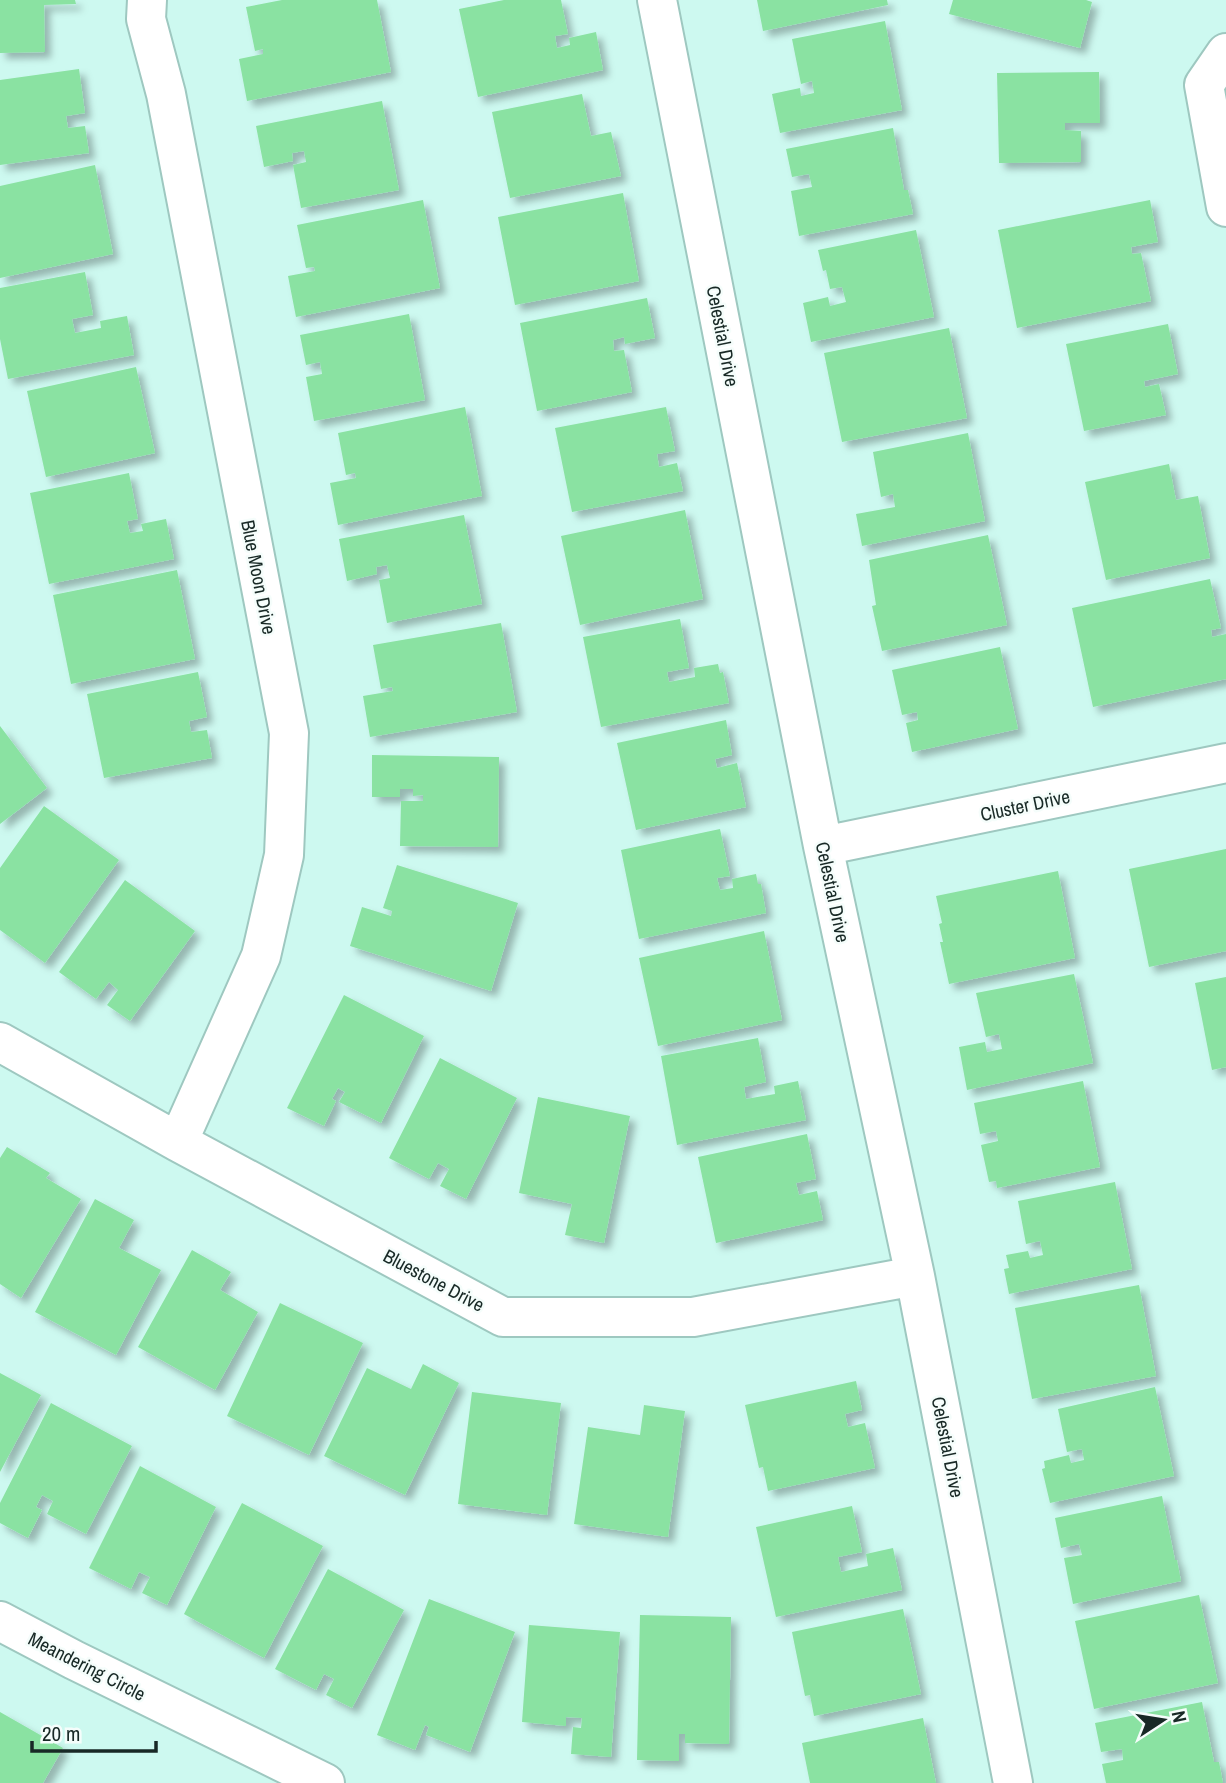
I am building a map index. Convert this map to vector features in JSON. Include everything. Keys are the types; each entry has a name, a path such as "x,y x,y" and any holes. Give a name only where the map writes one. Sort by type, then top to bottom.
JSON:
{"street":[{"name":"Blue Moon Drive","path":"147,0 146,19 166,94 289,733 285,855 261,956 178,1142"},
{"name":"Celestial Drive","path":"657,0 823,846 915,1276 1013,1783"},
{"path":"1225,53 1204,85 1226,207"},
{"name":"Cluster Drive","path":"823,846 1226,763"},
{"name":"Bluestone Drive","path":"0,1042 178,1142 503,1317 693,1317 915,1276"},
{"name":"Meandering Circle","path":"0,1622 325,1783"}],"building":[{"path":"0,0 75,0 76,4 44,5 45,52 0,53"},
{"path":"282,0 377,0 391,72 247,101 239,59 263,54 263,49 255,51 246,7"},
{"path":"504,0 561,0 568,34 555,36 557,48 570,45 569,38 596,32 603,70 478,97 459,9"},
{"path":"757,0 887,0 888,5 763,31"},
{"path":"953,0 1092,2 1080,48 949,14"},
{"path":"885,21 902,110 780,133 772,94 800,88 801,96 814,93 812,81 801,84 792,39"},
{"path":"79,69 85,113 66,116 68,128 85,126 89,153 0,165 0,80"},
{"path":"1099,72 1100,123 1065,123 1065,130 1081,131 1081,162 999,163 997,73"},
{"path":"582,94 591,136 611,132 621,176 510,198 492,112"},
{"path":"382,101 399,190 301,208 293,165 306,162 304,151 292,153 293,161 264,167 256,126"},
{"path":"893,128 904,190 908,190 913,214 799,236 791,191 812,187 809,174 792,177 786,149"},
{"path":"95,165 113,254 0,278 0,186"},
{"path":"623,193 639,281 515,305 498,217"},
{"path":"423,200 440,288 296,317 288,276 315,271 314,267 306,268 297,225"},
{"path":"1150,200 1158,242 1131,247 1132,254 1141,253 1151,301 1017,328 998,230"},
{"path":"916,230 934,317 811,342 803,303 828,297 830,306 846,302 842,287 830,289 818,250"},
{"path":"85,272 93,315 72,319 75,333 101,328 100,321 127,316 134,355 8,379 0,339 0,288"},
{"path":"647,298 655,338 625,344 624,337 613,340 614,351 624,350 632,392 537,411 520,323"},
{"path":"409,314 425,400 314,421 306,377 322,374 320,362 306,365 300,335"},
{"path":"1168,324 1178,374 1144,381 1145,387 1159,384 1166,415 1084,431 1066,344"},
{"path":"949,328 967,418 842,442 824,353"},
{"path":"136,367 155,453 46,477 27,391"},
{"path":"465,407 482,496 338,525 330,483 356,478 355,473 346,475 338,433"},
{"path":"666,407 675,451 657,454 659,467 677,463 683,491 572,512 555,428"},
{"path":"968,433 985,521 862,546 856,514 895,507 893,494 881,497 873,452"},
{"path":"1169,464 1176,500 1198,496 1210,558 1106,580 1085,482"},
{"path":"129,473 138,519 127,521 130,533 143,531 141,524 166,519 174,559 49,584 30,493"},
{"path":"685,510 703,599 580,625 561,536"},
{"path":"464,515 482,604 387,623 379,580 390,578 387,565 376,567 377,574 347,581 339,539"},
{"path":"988,535 1007,625 882,651 872,606 876,605 869,560"},
{"path":"177,570 195,659 71,684 53,595"},
{"path":"1210,579 1221,628 1211,630 1212,637 1226,634 1226,679 1093,707 1072,608"},
{"path":"680,619 689,668 667,672 669,682 695,677 694,668 718,664 720,673 723,672 729,703 601,727 583,637"},
{"path":"501,623 517,712 370,737 363,696 393,691 392,687 381,689 373,645"},
{"path":"1000,647 1018,729 912,752 906,723 918,720 917,712 902,715 892,670"},
{"path":"198,672 207,717 189,721 191,732 207,730 212,758 104,778 87,694"},
{"path":"726,720 732,755 715,759 717,768 737,763 746,807 636,830 617,743"},
{"path":"0,726 47,788 0,824"},
{"path":"372,755 499,757 498,847 400,846 401,801 423,801 423,795 413,796 413,789 400,789 400,797 372,797"},
{"path":"44,806 119,860 45,963 0,930 0,868"},
{"path":"720,829 730,876 717,878 720,890 733,888 732,879 756,874 758,884 761,884 766,913 639,939 621,850"},
{"path":"1226,849 1226,951 1149,967 1129,869"},
{"path":"397,865 518,903 491,991 350,946 362,907 391,916 392,911 383,908"},
{"path":"1058,871 1075,958 949,984 940,942 943,942 939,924 942,923 936,896"},
{"path":"125,880 195,931 130,1021 107,1005 118,990 109,982 96,999 59,972"},
{"path":"764,931 782,1020 658,1046 639,958"},
{"path":"1074,974 1093,1063 967,1090 959,1047 985,1042 987,1052 1002,1049 999,1034 986,1037 976,993"},
{"path":"1226,977 1226,1067 1212,1070 1195,983"},
{"path":"344,995 424,1036 381,1123 339,1102 345,1092 338,1088 332,1099 336,1101 324,1126 287,1108"},
{"path":"758,1038 766,1082 744,1087 746,1099 775,1094 774,1086 798,1081 806,1120 677,1145 661,1056"},
{"path":"440,1058 517,1098 466,1199 440,1186 449,1169 438,1163 429,1179 389,1158"},
{"path":"1083,1081 1100,1167 997,1188 996,1181 989,1182 981,1145 998,1141 996,1131 980,1134 974,1103"},
{"path":"538,1097 630,1116 604,1243 565,1235 572,1204 519,1193"},
{"path":"807,1134 816,1179 796,1183 799,1195 817,1191 823,1220 716,1243 698,1157"},
{"path":"7,1147 50,1173 46,1178 81,1199 21,1298 0,1284 0,1158"},
{"path":"1115,1182 1132,1269 1009,1294 1004,1269 1009,1268 1006,1255 1028,1251 1030,1258 1043,1255 1040,1241 1026,1244 1018,1201"},
{"path":"95,1199 134,1220 119,1248 161,1270 116,1355 35,1312"},
{"path":"192,1250 231,1272 220,1290 258,1312 215,1390 138,1347"},
{"path":"1139,1285 1156,1376 1032,1399 1015,1308"},
{"path":"280,1303 363,1343 309,1455 227,1416"},
{"path":"423,1364 459,1383 405,1495 324,1456 367,1368 411,1389"},
{"path":"0,1373 41,1395 0,1472"},
{"path":"856,1381 862,1410 845,1414 848,1427 865,1423 875,1468 768,1491 763,1467 759,1468 745,1405"},
{"path":"1155,1387 1174,1476 1050,1503 1042,1469 1045,1468 1044,1461 1069,1455 1071,1463 1084,1460 1082,1449 1067,1452 1058,1409"},
{"path":"472,1392 561,1403 547,1515 458,1504"},
{"path":"51,1403 132,1446 86,1534 47,1514 53,1501 42,1495 36,1507 42,1510 28,1538 0,1523 0,1503"},
{"path":"644,1405 685,1411 668,1537 574,1524 588,1427 640,1435"},
{"path":"140,1466 216,1507 167,1605 142,1593 150,1577 139,1572 131,1589 89,1568"},
{"path":"1162,1496 1181,1581 1073,1604 1064,1558 1082,1555 1079,1544 1061,1548 1055,1518"},
{"path":"242,1503 323,1546 264,1658 184,1614"},
{"path":"852,1506 862,1552 838,1557 841,1572 868,1566 866,1554 893,1548 902,1590 776,1617 756,1527"},
{"path":"328,1569 404,1610 352,1708 326,1695 334,1679 324,1674 316,1690 275,1669"},
{"path":"1199,1595 1218,1683 1094,1709 1075,1621"},
{"path":"429,1599 515,1632 470,1752 426,1735 429,1727 425,1725 415,1750 377,1735"},
{"path":"903,1609 921,1694 814,1716 810,1695 805,1696 792,1632"},
{"path":"640,1615 731,1617 729,1744 685,1743 685,1734 679,1734 679,1761 637,1760"},
{"path":"529,1625 620,1632 611,1757 571,1754 573,1727 581,1728 582,1718 566,1717 566,1726 522,1722"},
{"path":"1202,1702 1214,1762 1219,1762 1223,1783 1106,1783 1102,1764 1123,1760 1122,1749 1101,1752 1095,1723"},
{"path":"0,1712 63,1748 43,1783 0,1783"},
{"path":"923,1718 936,1783 810,1783 802,1743"}]}
